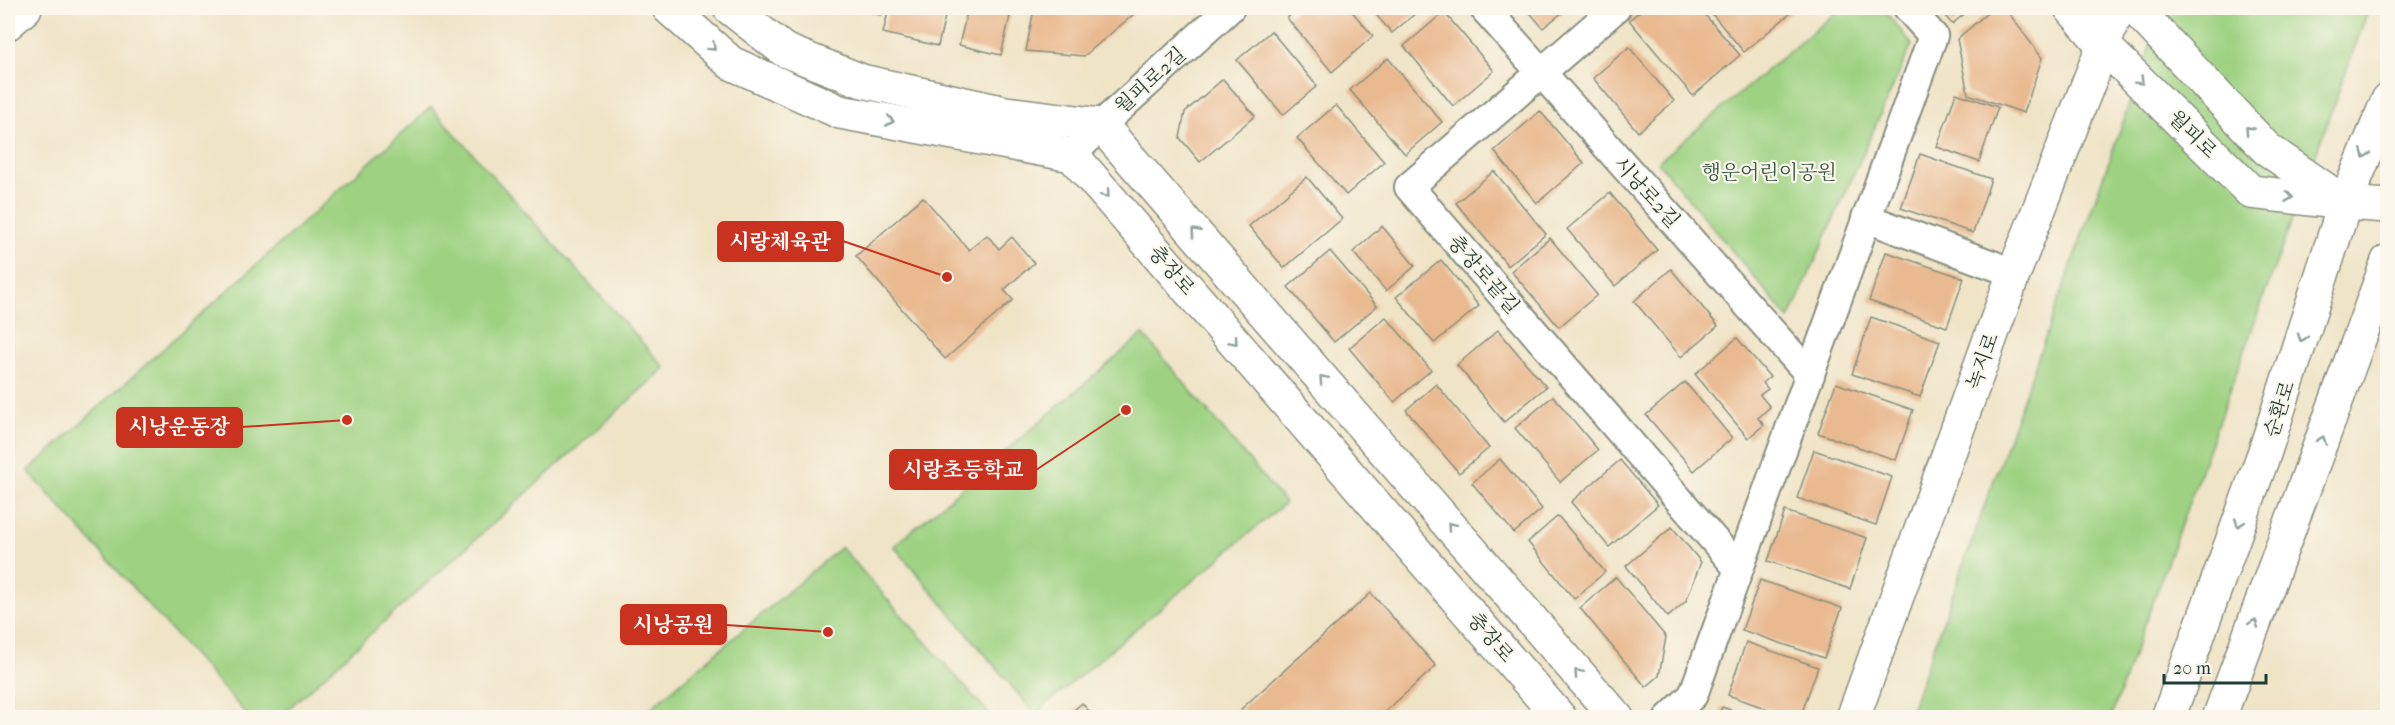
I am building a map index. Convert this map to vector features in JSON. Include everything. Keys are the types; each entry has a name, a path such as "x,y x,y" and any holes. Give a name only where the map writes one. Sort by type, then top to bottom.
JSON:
{"street":[{"path":"8,23 25,8"},
{"path":"669,8 731,63 840,112 1072,155"},
{"path":"730,8 784,50 862,81 1006,113 1101,125 1617,717"},
{"name":"월피로2길","path":"1072,155 1101,125 1230,8"},
{"name":"시낭로2길","path":"1484,8 1810,375"},
{"name":"충장로끝길","path":"1616,8 1409,187 1738,568"},
{"path":"1669,717 1693,695 1933,36 1908,8"},
{"name":"월피로","path":"2071,8 2102,44 2251,192 2388,206"},
{"name":"녹지로","path":"1853,717 2014,273 2118,8"},
{"path":"2135,8 2267,149 2345,203"},
{"name":"순환로","path":"2168,717 2265,451 2345,203 2388,100"},
{"name":"충장로","path":"1072,155 1560,717"},
{"path":"1866,218 2014,273"},
{"path":"2219,717 2388,261"}],"green space":[{"name":"행운어린이공원","path":"1841,8 1882,8 1912,44 1789,319 1658,162"},
{"path":"2164,8 2369,8 2111,717 1908,718"},
{"path":"431,107 665,368 279,717 249,717 28,471"},
{"path":"1143,334 1285,503 1035,714 894,546"},
{"path":"841,547 992,717 640,717"}],"building":[{"path":"855,8 883,8 881,15"},
{"path":"889,8 947,8 938,46 883,33"},
{"path":"968,8 1012,8 1001,55 959,45"},
{"path":"1034,8 1141,8 1084,56 1026,51"},
{"path":"1299,8 1349,8 1373,36 1332,72 1287,18"},
{"path":"1370,8 1422,8 1392,33"},
{"path":"1526,8 1568,8 1543,28"},
{"path":"1644,8 1699,8 1740,55 1693,96 1629,20"},
{"path":"1707,8 1788,8 1792,12 1744,52"},
{"path":"1938,8 1972,8 1952,24"},
{"path":"1993,8 2005,8 2042,58 2024,113 1968,94 1957,39"},
{"path":"1444,12 1494,71 1453,106 1404,46"},
{"path":"1271,31 1317,86 1283,115 1237,60"},
{"path":"1629,47 1674,101 1638,132 1593,78"},
{"path":"1388,58 1442,122 1405,154 1350,90"},
{"path":"1223,79 1255,116 1200,162 1180,138 1185,112"},
{"path":"1956,93 1998,107 1979,162 1937,147"},
{"path":"1336,105 1384,162 1346,195 1297,138"},
{"path":"1540,111 1584,163 1537,203 1494,151"},
{"path":"1920,154 1991,179 1973,233 1901,208"},
{"path":"1494,171 1546,234 1508,266 1456,203"},
{"path":"1307,177 1342,219 1284,268 1249,226"},
{"path":"1610,193 1657,250 1615,286 1567,229"},
{"path":"923,197 969,250 987,235 999,249 1012,237 1034,263 1004,290 1013,300 945,359 856,256"},
{"path":"1382,226 1415,266 1386,291 1353,252"},
{"path":"1550,238 1597,295 1559,327 1511,271"},
{"path":"1330,251 1377,306 1334,342 1288,287"},
{"path":"1886,252 1964,278 1947,327 1869,301"},
{"path":"1441,260 1479,306 1434,343 1396,297"},
{"path":"1671,269 1718,326 1681,357 1634,301"},
{"path":"1386,317 1431,370 1394,402 1349,348"},
{"path":"1871,317 1940,341 1920,397 1852,374"},
{"path":"1498,330 1546,387 1504,422 1457,365"},
{"path":"1737,338 1770,377 1763,383 1768,389 1760,395 1770,407 1758,418 1764,425 1748,438 1695,374"},
{"path":"1685,382 1732,438 1694,471 1646,415"},
{"path":"1836,383 1913,410 1896,460 1818,433"},
{"path":"1436,384 1489,448 1459,473 1406,410"},
{"path":"1553,396 1598,450 1560,482 1515,428"},
{"path":"1814,450 1892,477 1876,525 1797,498"},
{"path":"1500,459 1542,509 1514,533 1472,483"},
{"path":"1620,460 1658,505 1609,547 1571,502"},
{"path":"1785,511 1867,538 1850,589 1768,561"},
{"path":"1558,516 1605,572 1574,599 1528,542"},
{"path":"1672,527 1701,562 1686,601 1668,617 1626,566"},
{"path":"1616,577 1666,637 1659,676 1646,687 1580,608"},
{"path":"1760,580 1842,608 1824,658 1742,630"},
{"path":"1371,593 1436,666 1378,718 1248,718 1241,709"},
{"path":"1746,642 1818,667 1800,718 1793,718 1728,695"},
{"path":"1082,703 1095,718 1065,718"},
{"path":"1722,707 1752,717 1752,718 1718,718"}],"place":[{"name":"시랑체육관","path":"947,277"},
{"name":"시랑초등학교","path":"1126,410"},
{"name":"시낭운동장","path":"347,420"},
{"name":"시낭공원","path":"828,632"}]}
